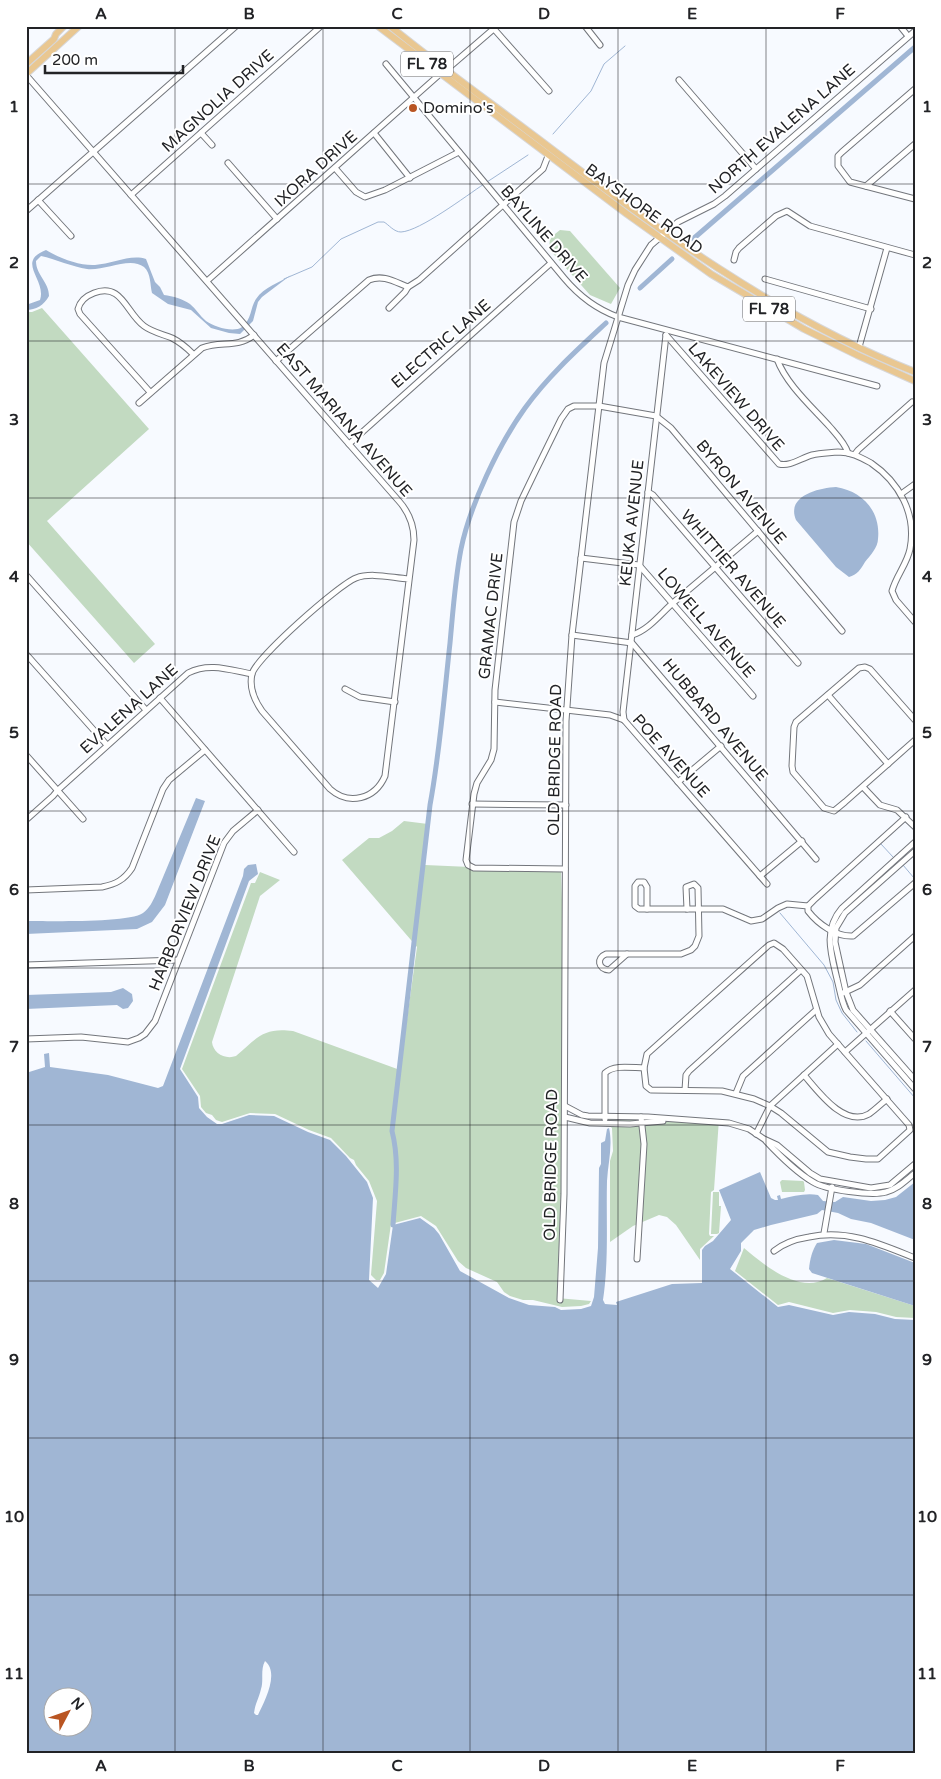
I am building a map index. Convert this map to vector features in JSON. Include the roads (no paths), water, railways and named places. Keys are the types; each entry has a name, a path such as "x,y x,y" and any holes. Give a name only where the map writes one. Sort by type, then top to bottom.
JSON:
{"main road":[{"path":"26,64 54,39 64,26"},
{"path":"26,74 79,26"},
{"name":"BAYSHORE ROAD","path":"378,26 548,156 735,289 788,320 857,356 913,379"},
{"name":"BAYSHORE ROAD","path":"390,26 614,196 663,236 804,320 915,372"},
{"path":"384,31 389,32 435,66 446,70"},
{"path":"26,74 42,50"},
{"path":"440,74 453,78 516,126 525,128"}],"street":[{"path":"26,211 236,26"},
{"name":"MAGNOLIA DRIVE","path":"132,195 321,26"},
{"path":"585,26 600,44"},
{"path":"900,26 908,36"},
{"path":"446,70 495,28 549,91"},
{"name":"NORTH EVALENA LANE","path":"663,236 688,216 714,204 915,31"},
{"name":"BAYLINE DRIVE","path":"386,64 569,285 588,302 618,317 666,332 877,386"},
{"name":"EAST MARIANA AVENUE","path":"26,74 409,514 414,535 395,702 388,759 383,781 377,789 369,795 359,798 348,798 338,795 330,789 262,711 254,696 252,674"},
{"name":"IXORA DRIVE","path":"207,281 440,74"},
{"path":"679,80 756,169"},
{"path":"915,88 838,156 838,166 846,178 855,184 915,199"},
{"path":"202,133 212,145"},
{"path":"374,133 410,178"},
{"path":"866,186 915,144"},
{"path":"335,168 356,192 365,197 370,197 459,152"},
{"path":"388,308 408,287 419,280 543,169 548,156"},
{"path":"228,164 277,219"},
{"path":"38,200 71,236"},
{"path":"734,260 739,248 776,216 787,211 810,226 915,256"},
{"name":"OLD BRIDGE ROAD","path":"560,1300 564,1218 567,710 572,635 605,358 635,270 652,245 663,236"},
{"path":"859,347 887,248"},
{"name":"ELECTRIC LANE","path":"349,444 551,263"},
{"path":"276,361 369,280 379,277 408,287"},
{"path":"764,279 870,308"},
{"path":"150,392 80,314 78,309 80,303 85,298 102,291 114,292 119,295 144,326 174,340 193,354"},
{"name":"KEUKA AVENUE","path":"624,720 623,712 666,332"},
{"name":"LAKEVIEW DRIVE","path":"666,332 779,464 785,466 814,455 848,453 855,454 885,474 901,494 908,509 913,529 908,560 892,591 896,600 915,622"},
{"path":"139,403 193,354 207,346 236,344 254,335"},
{"path":"777,359 784,374 846,447 848,453"},
{"path":"855,454 912,402"},
{"name":"GRAMAC DRIVE","path":"565,869 474,868 466,860 467,846 475,789 493,754 495,702 505,597 514,522 517,512 563,415 574,406 599,406"},
{"path":"599,406 656,416"},
{"name":"BYRON AVENUE","path":"656,416 671,428 842,631"},
{"path":"901,494 915,484"},
{"name":"WHITTIER AVENUE","path":"648,492 653,495 798,663"},
{"path":"632,635 639,634 672,603 758,532"},
{"name":"LOWELL AVENUE","path":"581,558 639,565 753,696"},
{"path":"26,575 146,710"},
{"path":"252,674 255,667 267,653 349,581 370,576 409,579"},
{"path":"572,635 632,643"},
{"name":"HUBBARD AVENUE","path":"632,643 816,859"},
{"path":"26,654 107,745"},
{"name":"EVALENA LANE","path":"26,820 185,675 200,668 218,667 252,674"},
{"path":"915,720 870,669 865,667 859,668 796,722 793,772 818,803 828,811 834,811 915,740"},
{"path":"345,689 360,697 395,702"},
{"path":"828,695 888,764"},
{"path":"160,698 294,852"},
{"name":"POE AVENUE","path":"495,702 610,715 624,720 767,884"},
{"path":"678,782 721,746"},
{"path":"26,890 102,887 117,883 123,879 132,868 163,789 169,780 205,750"},
{"path":"26,755 83,819"},
{"path":"863,787 880,805 897,810 915,827"},
{"path":"472,804 566,805"},
{"name":"HARBORVIEW DRIVE","path":"26,1039 81,1037 128,1042 145,1034 155,1021 224,843 233,831 258,810"},
{"path":"647,909 647,886 644,882 638,882 634,886 635,906 639,909 647,909 687,909 698,909 723,909 752,921 762,918 787,904 808,906 906,817"},
{"path":"760,876 802,841"},
{"path":"915,842 842,908 836,916 833,930 844,993 868,1031 915,1089"},
{"path":"833,930 845,913 915,851"},
{"path":"808,906 808,911 815,919 847,937 853,936 915,883"},
{"path":"626,954 609,970 603,970 600,966 599,961 606,954 626,954 681,954 691,950 698,942 699,936 698,888 694,884 686,887 687,909"},
{"path":"844,993 860,985 915,936"},
{"path":"769,945 779,945 801,970 809,982 816,1010 825,1028 838,1044 910,1124 910,1130 882,1156 874,1160 842,1156 828,1152 770,1106 736,1093 715,1090 651,1090 646,1086 644,1068 646,1054 769,945"},
{"path":"26,965 178,960"},
{"path":"685,1090 688,1071 801,970"},
{"path":"845,1052 915,990"},
{"path":"736,1093 743,1076 816,1010"},
{"path":"890,1011 915,1039"},
{"path":"868,1031 915,1080"},
{"path":"756,1134 770,1106 838,1044"},
{"path":"605,1120 606,1073 609,1069 614,1068 644,1068"},
{"path":"804,1075 831,1104 840,1112 850,1116 868,1114 887,1099"},
{"path":"565,1106 582,1115 605,1120"},
{"path":"565,1116 585,1122 676,1119 722,1121 742,1127 777,1145 815,1177 871,1188 883,1187 896,1181 915,1164"},
{"path":"636,1259 643,1164 642,1120"},
{"path":"764,1139 778,1154 812,1182 832,1188 869,1193 886,1192 901,1185 915,1173"},
{"path":"824,1233 833,1182"},
{"path":"774,1252 792,1241 824,1233 863,1238 915,1258"}],"water":[{"path":"46,250 70,261 89,265 127,258 146,259 155,282 164,295 190,304 206,321 229,329 242,327 248,321 254,302 259,295 267,288 291,275 262,297 258,302 253,321 240,334 229,333 211,328 191,310 168,304 152,293 149,276 144,267 132,263 87,269 41,256 36,261 37,266 49,296 39,306 26,310 26,305 40,300 40,285 32,266 33,260 37,255"},
{"path":"836,487 854,493 868,504 873,511 878,529 877,545 858,571 849,577 836,567 796,520 794,512 800,499 806,495 821,489"},
{"path":"196,798 205,801 165,905 152,922 137,929 26,934 26,921 106,920 143,913 151,905 155,897"},
{"path":"256,864 258,874 249,881 180,1069 198,1097 199,1108 217,1124 249,1115 274,1116 330,1140 346,1156 367,1182 373,1198 369,1280 378,1288 386,1274 393,1225 420,1218 439,1234 460,1271 509,1298 529,1305 555,1307 561,1310 581,1309 591,1306 594,1297 598,1248 601,1143 605,1141 607,1129 609,1128 607,1255 603,1300 605,1304 617,1305 616,1302 672,1284 702,1283 702,1250 713,1241 731,1220 719,1190 760,1172 771,1198 775,1200 778,1200 777,1196 780,1195 781,1199 809,1194 818,1195 823,1201 835,1202 843,1197 871,1201 885,1200 896,1197 915,1182 915,1240 871,1223 822,1210 817,1214 754,1230 741,1243 741,1251 730,1269 778,1307 789,1305 833,1315 849,1312 915,1320 915,1753 26,1753 26,1073 45,1067 44,1054 49,1053 50,1067 108,1075 158,1088 163,1086 243,876 244,869 248,865","holes":["265,1661 271,1673 269,1688 264,1703 258,1715 256,1715 254,1713 262,1686"]},
{"path":"123,988 132,994 133,1001 128,1008 123,1009 117,1005 26,1009 26,995 111,992"},
{"path":"834,1240 866,1244 915,1263 915,1306 812,1273 809,1269 810,1262 817,1243"}],"waterway":[{"path":"553,134 591,91 604,64 625,46"},
{"path":"693,239 915,47"},
{"path":"487,182 528,155"},
{"path":"284,279 312,267 341,239 378,222 384,222 398,232 409,230 443,212 484,184"},
{"path":"640,288 672,259"},
{"path":"393,1225 396,1190 396,1154 392,1131 430,805 439,744 456,584 465,532 478,495 496,457 525,408 553,374 606,323"},
{"path":"881,844 893,857"},
{"path":"903,865 914,878"},
{"path":"780,913 824,965 833,982 836,1000 842,1013 857,1032"},
{"path":"866,1041 915,1098"}],"place":[{"name":"Domino's","path":"413,108"}]}
